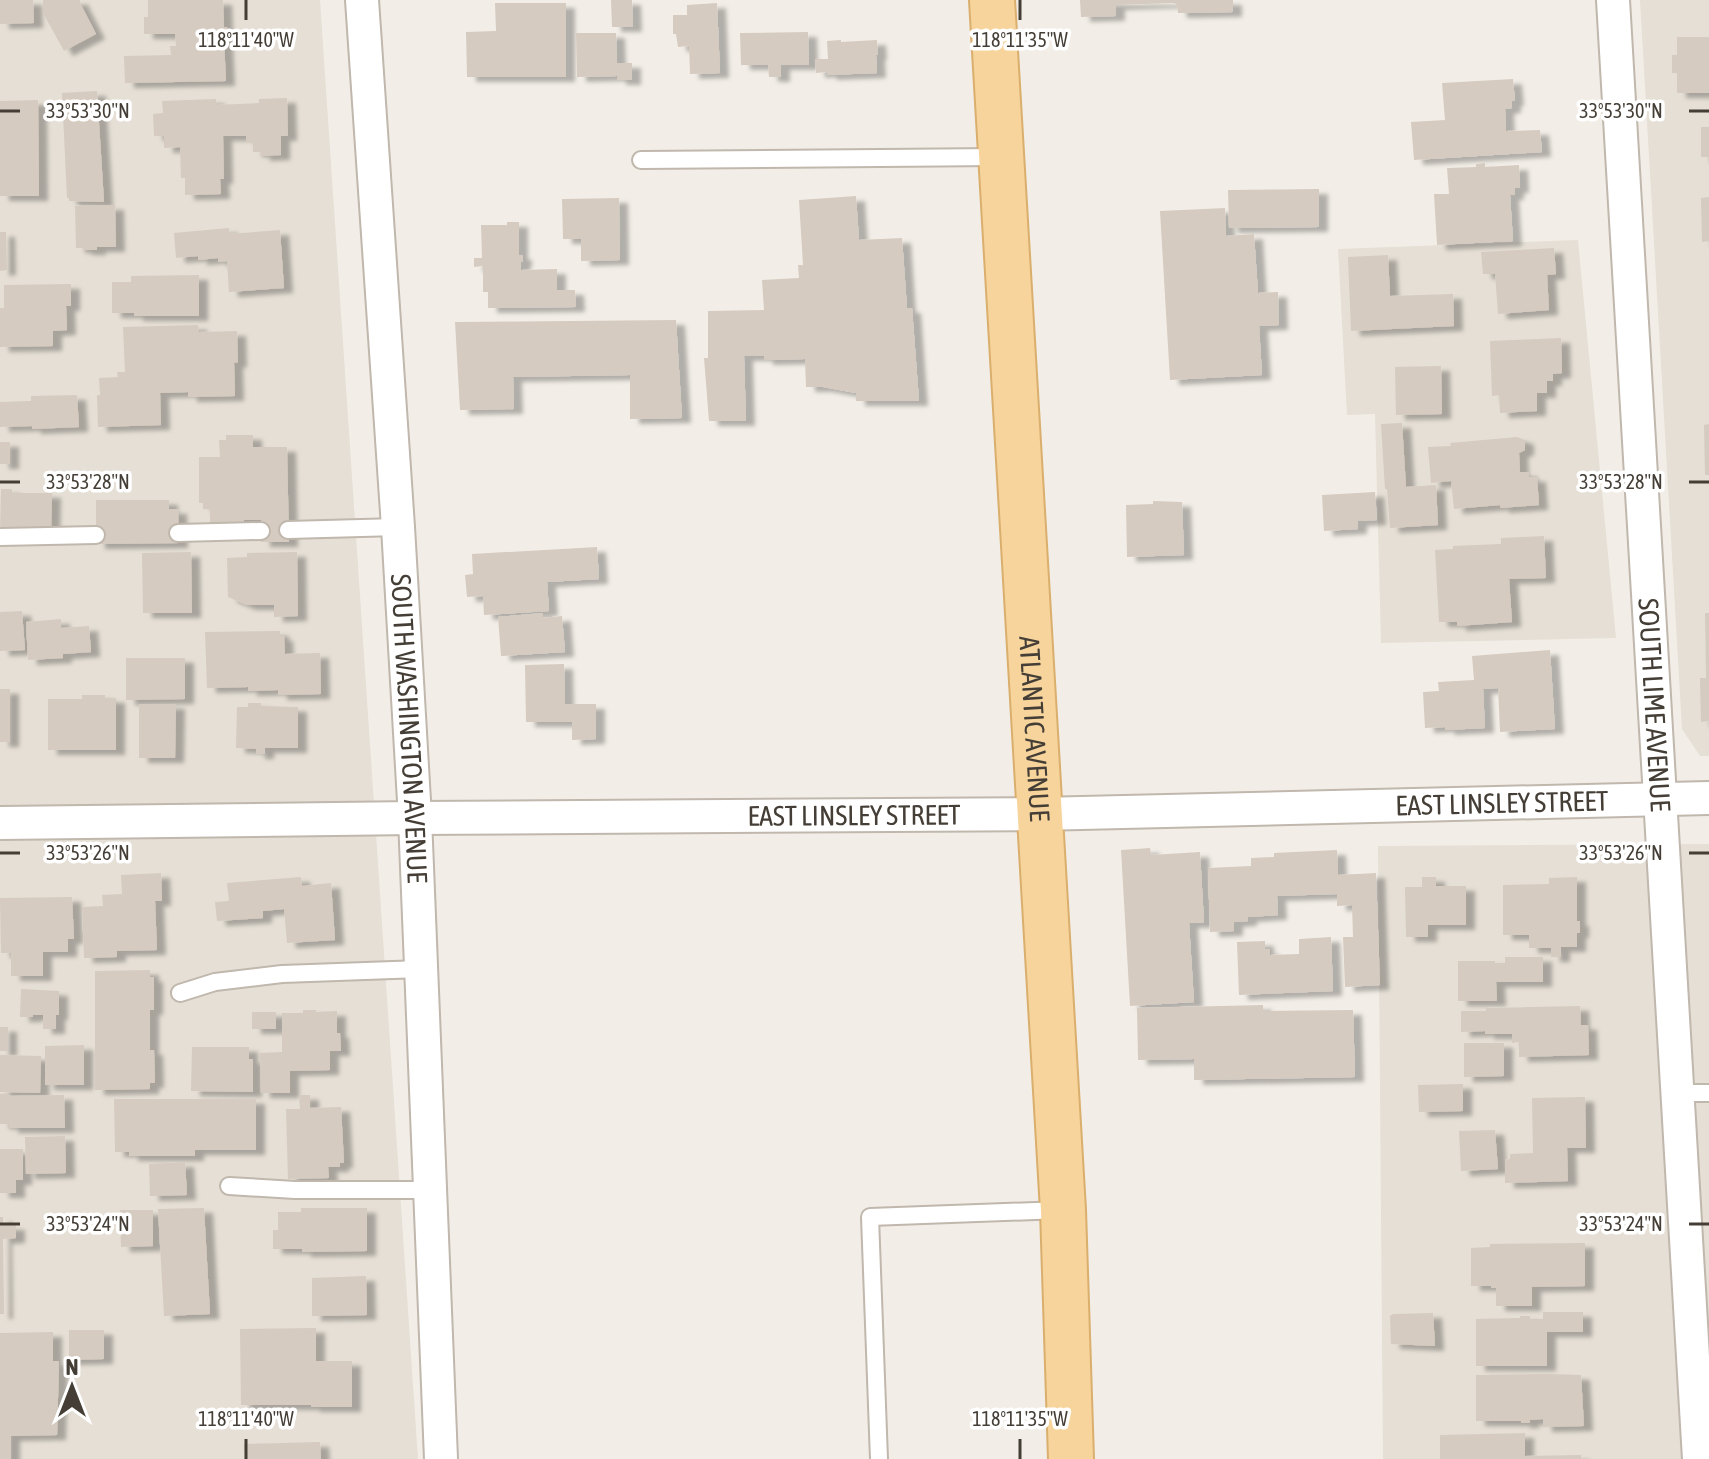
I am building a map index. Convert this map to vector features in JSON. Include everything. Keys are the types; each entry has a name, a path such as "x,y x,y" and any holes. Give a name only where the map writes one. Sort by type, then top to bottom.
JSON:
{"main road":[{"name":"ATLANTIC AVENUE","path":"992,0 1063,1210 1071,1459"}],"street":[{"name":"SOUTH WASHINGTON AVENUE","path":"362,0 415,818 441,1459"},
{"name":"SOUTH LIME AVENUE","path":"1613,0 1660,799 1693,1093 1699,1459"},
{"name":"EAST LINSLEY STREET","path":"0,823 1039,814 1709,798"}],"lane":[{"path":"641,160 1001,157"},
{"path":"288,530 398,527"},
{"path":"178,533 261,531"},
{"path":"0,537 96,535"},
{"path":"180,993 215,982 282,974 421,969"},
{"path":"229,1186 295,1190 430,1190"},
{"path":"879,1459 870,1217 1063,1210"}],"shaded area":[{"path":"0,0 320,0 418,1459 0,1459"},
{"path":"1640,0 1709,0 1709,756 1700,756 1682,729"},
{"path":"1578,240 1616,638 1381,643 1375,414 1347,415 1338,249"},
{"path":"1709,844 1709,1459 1383,1459 1378,846"}],"building":[{"path":"0,0 33,0 34,23 0,24"},
{"path":"43,0 80,0 96,34 64,51 43,13"},
{"path":"148,0 223,0 228,40 224,40 226,81 125,83 124,56 171,55 170,46 176,46 175,34 144,34"},
{"path":"611,0 632,0 633,27 612,27"},
{"path":"1080,0 1233,0 1233,12 1178,13 1174,3 1116,5 1116,16 1081,17"},
{"path":"495,3 566,3 566,77 467,77 466,32 496,31"},
{"path":"717,3 720,73 690,74 689,46 678,47 676,34 673,34 673,15 687,15 687,5"},
{"path":"808,32 809,65 781,65 781,77 769,77 768,65 741,65 740,33"},
{"path":"576,33 616,33 617,63 632,63 632,80 617,80 617,76 577,77"},
{"path":"1677,37 1709,37 1709,93 1677,93 1677,73 1672,73 1672,55 1677,55"},
{"path":"877,40 877,73 816,73 815,59 828,59 827,41"},
{"path":"1513,79 1515,101 1512,101 1512,108 1505,109 1506,131 1540,130 1542,152 1414,160 1411,122 1445,120 1442,83"},
{"path":"97,91 104,202 69,201 62,93"},
{"path":"287,98 288,136 281,136 281,155 261,156 261,152 253,152 253,142 246,142 246,136 223,136 224,179 220,179 221,194 185,195 180,147 164,148 164,136 154,136 153,114 163,113 162,101 216,99 216,105"},
{"path":"38,100 39,196 0,196 0,101"},
{"path":"1701,127 1709,127 1709,157 1701,157"},
{"path":"1485,163 1485,167 1519,165 1520,188 1515,188 1515,195 1510,195 1513,241 1437,245 1434,194 1449,194 1447,168 1476,167 1476,164"},
{"path":"1319,189 1319,227 1229,228 1228,190"},
{"path":"856,196 859,240 902,238 907,308 912,308 919,401 856,401 856,393 806,387 805,359 764,360 764,356 744,356 746,421 709,421 704,358 708,358 708,311 764,310 762,280 799,278 798,265 803,265 799,200"},
{"path":"1709,197 1709,241 1702,242 1701,198"},
{"path":"619,198 620,260 581,261 581,239 563,239 562,199"},
{"path":"115,205 116,247 97,247 97,250 76,248 75,206"},
{"path":"1225,208 1226,236 1254,234 1258,293 1278,292 1279,325 1259,326 1262,375 1170,380 1160,211"},
{"path":"507,222 519,222 519,255 523,255 521,270 557,269 557,290 575,290 576,307 488,308 488,292 483,292 483,266 474,267 474,258 482,258 481,225 507,225"},
{"path":"229,228 229,234 280,230 284,288 229,292 227,261 218,262 218,258 198,260 198,256 176,258 174,233"},
{"path":"0,232 6,232 7,270 0,271"},
{"path":"1554,248 1556,274 1547,275 1549,310 1498,314 1495,274 1483,274 1481,252"},
{"path":"1388,255 1390,296 1453,294 1454,326 1351,331 1348,257"},
{"path":"199,275 199,316 112,313 112,282 131,282 131,276"},
{"path":"71,284 71,306 66,306 67,330 53,331 53,346 0,347 0,308 4,308 4,285"},
{"path":"676,320 682,418 630,419 630,375 513,377 514,409 460,410 455,322"},
{"path":"198,325 199,332 237,331 235,396 188,397 188,392 160,393 161,425 98,427 99,378 118,377 117,372 125,372 123,327"},
{"path":"1561,338 1562,373 1553,374 1553,381 1547,381 1547,393 1537,393 1537,411 1500,413 1499,395 1492,396 1490,341"},
{"path":"1441,366 1442,414 1396,415 1395,367"},
{"path":"77,395 79,427 0,427 0,402 31,401 31,396"},
{"path":"1402,423 1406,487 1436,485 1438,525 1390,528 1381,424"},
{"path":"1709,424 1709,475 1705,475 1704,425"},
{"path":"226,435 253,435 253,447 287,447 289,542 261,542 261,520 244,520 244,525 210,524 210,509 203,509 203,503 199,503 199,457 220,457 219,440 226,440"},
{"path":"1517,437 1525,440 1525,450 1519,453 1520,472 1529,472 1529,477 1537,477 1539,505 1454,509 1451,481 1431,483 1428,447"},
{"path":"0,442 10,442 10,464 0,464"},
{"path":"1,489 12,489 12,493 52,493 51,533 0,533"},
{"path":"1375,492 1377,520 1358,521 1358,529 1324,531 1322,495"},
{"path":"96,500 169,500 169,509 178,509 179,543 96,544"},
{"path":"1153,501 1182,502 1184,555 1127,557 1126,505 1153,504"},
{"path":"1544,536 1546,578 1509,579 1512,622 1457,626 1457,622 1439,622 1435,550 1501,544 1501,538"},
{"path":"597,547 599,579 547,582 549,611 484,615 483,596 467,597 465,575 473,574 472,554"},
{"path":"191,552 192,613 143,613 142,553"},
{"path":"297,552 298,616 274,617 274,605 247,605 228,597 227,558 247,557 247,553"},
{"path":"22,611 25,650 0,651 0,612"},
{"path":"543,613 543,618 562,616 565,652 501,656 498,617"},
{"path":"1705,613 1709,613 1709,721 1701,722 1700,678 1706,678"},
{"path":"61,619 61,628 89,626 91,652 63,654 63,658 28,660 26,622"},
{"path":"280,631 280,636 284,636 285,654 320,653 321,694 278,695 278,690 248,691 248,687 207,688 205,632"},
{"path":"1550,650 1555,729 1500,732 1498,688 1483,689 1485,728 1425,728 1423,692 1439,691 1438,682 1474,680 1472,656"},
{"path":"126,658 185,658 185,699 126,700"},
{"path":"564,664 565,704 596,704 596,739 572,740 572,722 526,722 525,665"},
{"path":"0,689 10,689 10,742 0,742"},
{"path":"82,695 116,698 116,750 48,750 48,699 82,699"},
{"path":"248,703 298,707 298,748 265,748 265,754 256,754 256,749 236,748 237,707 248,707"},
{"path":"139,704 176,704 175,758 139,758"},
{"path":"1150,848 1151,855 1200,852 1204,923 1189,923 1194,1002 1130,1006 1121,850"},
{"path":"1337,850 1338,875 1376,873 1380,985 1345,987 1343,937 1353,937 1352,905 1337,906 1337,894 1277,896 1278,915 1248,917 1248,921 1234,922 1234,931 1210,932 1208,868 1251,866 1251,858 1274,857 1274,853"},
{"path":"161,873 162,901 155,901 157,950 117,951 117,957 84,958 82,907 103,906 102,895 122,894 121,875"},
{"path":"301,877 302,886 331,883 335,940 287,943 284,909 263,911 263,918 217,921 215,902 229,901 227,883"},
{"path":"1422,877 1436,877 1436,886 1466,886 1466,925 1428,925 1428,937 1406,937 1405,887 1422,887"},
{"path":"1577,877 1580,933 1577,933 1577,947 1561,947 1561,957 1551,957 1551,948 1529,948 1529,935 1503,935 1503,885 1549,884 1549,878"},
{"path":"72,897 74,939 68,939 68,952 43,952 43,976 11,976 11,953 1,953 0,898"},
{"path":"1331,937 1333,991 1239,995 1237,942 1265,941 1265,950 1270,949 1270,955 1299,954 1299,939"},
{"path":"1505,957 1543,957 1543,982 1496,982 1497,1001 1458,1001 1458,961 1505,963"},
{"path":"150,970 150,977 154,977 150,1050 154,1050 155,1083 150,1083 150,1089 95,1090 95,971"},
{"path":"21,989 59,991 56,1029 43,1029 43,1015 20,1017"},
{"path":"1263,1005 1263,1011 1353,1010 1355,1077 1194,1080 1194,1059 1138,1060 1137,1008"},
{"path":"1580,1006 1581,1025 1588,1025 1589,1055 1519,1057 1519,1042 1512,1043 1512,1034 1461,1032 1461,1011"},
{"path":"303,1010 337,1011 341,1051 330,1051 330,1070 290,1071 290,1093 261,1093 260,1053 282,1052 282,1013 303,1013"},
{"path":"252,1012 276,1012 276,1029 252,1029"},
{"path":"0,1027 8,1027 8,1051 0,1051"},
{"path":"1464,1043 1504,1043 1504,1076 1464,1077"},
{"path":"84,1045 84,1085 45,1085 45,1046"},
{"path":"192,1047 249,1047 249,1059 253,1059 253,1092 191,1091"},
{"path":"0,1055 41,1056 40,1093 0,1092"},
{"path":"1463,1084 1463,1111 1419,1112 1418,1085"},
{"path":"8,1093 8,1096 64,1095 65,1128 9,1128 9,1124 0,1124 0,1094"},
{"path":"299,1095 310,1095 310,1108 341,1107 344,1163 340,1163 340,1167 328,1167 329,1178 288,1179 286,1109 300,1109"},
{"path":"1585,1097 1586,1148 1567,1148 1568,1181 1505,1183 1505,1160 1510,1159 1510,1154 1533,1153 1532,1098"},
{"path":"114,1099 256,1099 256,1150 195,1150 195,1156 129,1156 129,1152 115,1152"},
{"path":"1495,1130 1498,1169 1461,1171 1459,1131"},
{"path":"65,1136 66,1173 26,1174 25,1137"},
{"path":"0,1149 23,1149 23,1180 16,1180 16,1193 0,1193"},
{"path":"185,1162 187,1195 150,1196 149,1164"},
{"path":"204,1208 210,1314 164,1316 158,1209"},
{"path":"301,1208 367,1208 367,1251 273,1249 273,1230 278,1230 278,1212 301,1212"},
{"path":"120,1210 153,1210 153,1246 121,1247"},
{"path":"0,1217 3,1217 3,1225 16,1225 16,1238 3,1239 4,1314 0,1314"},
{"path":"1585,1243 1585,1286 1532,1287 1532,1306 1496,1306 1496,1288 1471,1286 1471,1248 1490,1247 1490,1244"},
{"path":"366,1276 367,1315 312,1316 312,1278"},
{"path":"1543,1312 1583,1312 1583,1332 1547,1332 1547,1366 1476,1366 1476,1319 1530,1316 1530,1319 1543,1319"},
{"path":"1433,1313 1435,1346 1391,1344 1390,1316"},
{"path":"316,1328 316,1361 352,1361 352,1407 241,1405 240,1329"},
{"path":"69,1330 104,1330 104,1359 69,1360"},
{"path":"53,1332 53,1361 59,1361 57,1435 11,1436 11,1459 0,1459 0,1333"},
{"path":"1476,1375 1581,1375 1584,1426 1543,1427 1543,1419 1530,1420 1530,1423 1476,1421"},
{"path":"1525,1433 1525,1456 1581,1455 1581,1459 1440,1459 1440,1435"},
{"path":"320,1442 321,1459 245,1459 244,1444"}]}
